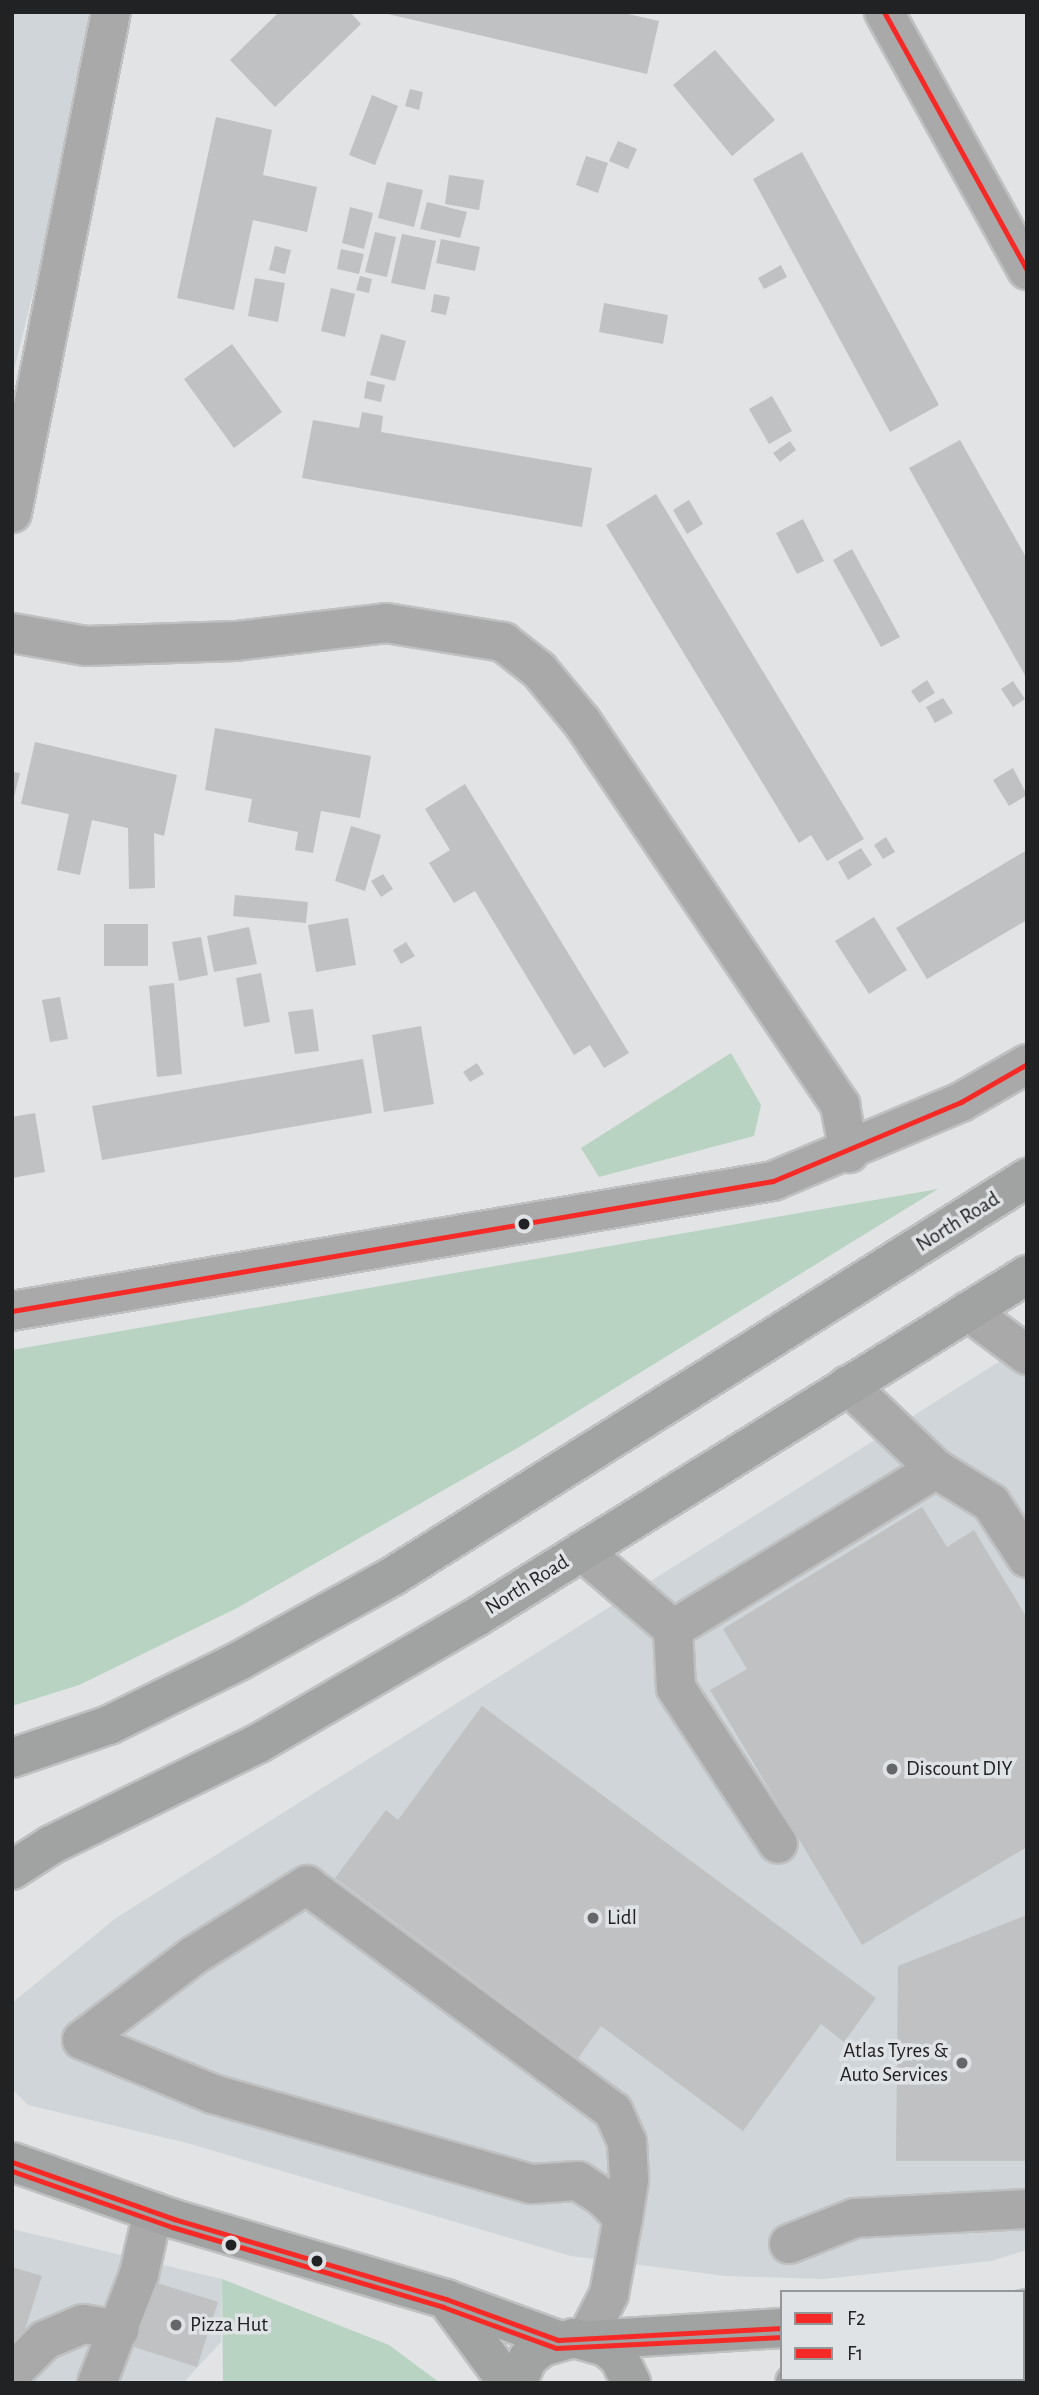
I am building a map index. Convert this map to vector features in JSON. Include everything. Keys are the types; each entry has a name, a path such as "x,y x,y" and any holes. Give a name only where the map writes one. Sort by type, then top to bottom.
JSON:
{"main road":[{"name":"North Road","path":"12,1758 109,1725 239,1661 393,1576 1027,1178"},
{"name":"North Road","path":"12,1870 51,1846 259,1743 582,1551 1027,1275"},
{"path":"12,2162 153,2213 579,2340 619,2358 631,2383"},
{"path":"446,2299 508,2383"},
{"path":"517,2383 528,2358 579,2340 780,2328"}],"street":[{"path":"12,513 111,12"},
{"path":"884,12 1027,270"},
{"path":"12,633 100,646 236,641 386,623 503,642 539,670 590,734 839,1105 849,1153"},
{"path":"12,1311 772,1181 849,1153 961,1102 1027,1064"},
{"path":"968,1311 1027,1355"},
{"path":"848,1385 936,1469 991,1503 1027,1558"},
{"path":"673,1629 936,1469"},
{"path":"582,1551 673,1629 676,1688 778,1844"},
{"path":"579,2340 609,2294 623,2218 629,2179 627,2142 612,2111 307,1885 193,1956 82,2040 213,2094 533,2184 578,2181 603,2197 623,2218"},
{"path":"789,2244 855,2218 1027,2208"},
{"path":"97,2383 120,2330 153,2213"},
{"path":"12,2374 45,2340 83,2324 120,2330"}],"shaded area":[{"path":"12,12 102,12 12,378"},
{"path":"1027,1344 1027,2250 991,2261 824,2279 726,2276 571,2256 187,2143 28,2105 12,2089 12,2003 116,1918"},
{"path":"12,2229 222,2279 221,2342 183,2383 12,2383"},
{"path":"1027,2349 1027,2383 859,2383 1025,2381"}],"green space":[{"path":"731,1053 761,1105 754,1136 599,1177 581,1148"},
{"path":"938,1189 521,1446 237,1608 79,1685 12,1706 12,1350"},
{"path":"222,2279 389,2345 440,2383 223,2383"}],"building":[{"path":"279,12 350,12 361,24 275,107 230,60"},
{"path":"379,12 619,12 659,21 647,74"},
{"path":"715,50 775,120 732,156 673,85"},
{"path":"410,89 423,92 419,110 405,106"},
{"path":"372,95 398,106 375,165 349,155"},
{"path":"216,117 272,130 263,175 317,187 307,232 253,220 234,310 177,298"},
{"path":"618,141 637,149 628,169 609,161"},
{"path":"802,152 939,405 890,432 753,179"},
{"path":"586,156 608,163 598,193 576,185"},
{"path":"449,175 484,180 479,210 445,204"},
{"path":"387,182 423,190 414,227 378,218"},
{"path":"427,202 467,212 460,238 420,229"},
{"path":"350,207 373,213 364,249 342,243"},
{"path":"375,232 396,237 387,277 365,272"},
{"path":"402,234 436,241 425,290 391,283"},
{"path":"441,239 480,247 475,271 436,263"},
{"path":"275,246 291,250 285,274 269,270"},
{"path":"341,249 364,254 359,274 337,269"},
{"path":"781,265 787,277 764,289 758,278"},
{"path":"360,276 372,279 369,293 356,290"},
{"path":"255,278 285,283 278,322 248,316"},
{"path":"331,288 355,294 345,337 321,331"},
{"path":"434,294 450,297 446,315 431,312"},
{"path":"604,303 668,315 663,344 599,332"},
{"path":"381,334 406,341 395,381 370,375"},
{"path":"232,344 282,412 234,448 184,379"},
{"path":"367,381 385,385 381,402 364,398"},
{"path":"772,396 792,431 769,444 749,409"},
{"path":"362,412 383,416 381,432 592,468 582,527 302,478 313,420 359,428"},
{"path":"960,440 1027,559 1027,679 909,468"},
{"path":"790,441 796,450 780,462 773,453"},
{"path":"656,494 864,839 827,861 811,835 799,843 606,525"},
{"path":"689,500 703,524 687,534 673,510"},
{"path":"803,519 824,561 797,574 776,533"},
{"path":"852,549 900,637 881,647 833,560"},
{"path":"927,680 935,693 919,703 911,691"},
{"path":"1013,681 1025,699 1013,707 1001,689"},
{"path":"943,698 953,713 935,723 926,707"},
{"path":"215,728 371,756 360,818 321,811 313,853 295,850 298,832 248,822 252,799 205,790"},
{"path":"35,742 177,775 164,836 154,833 155,888 129,889 128,828 92,820 80,875 57,870 69,814 21,804"},
{"path":"1013,768 1027,795 1009,806 993,780"},
{"path":"12,772 20,773 13,801 12,801"},
{"path":"465,784 629,1053 604,1068 590,1045 574,1055 475,891 454,903 429,863 450,850 425,809"},
{"path":"351,826 381,835 365,891 335,881"},
{"path":"886,837 895,852 883,859 874,845"},
{"path":"861,848 872,865 848,880 838,862"},
{"path":"1027,850 1027,920 927,979 896,928"},
{"path":"383,874 393,889 381,897 371,881"},
{"path":"235,895 308,902 306,923 233,916"},
{"path":"874,917 907,970 869,994 835,941"},
{"path":"348,918 356,965 316,972 308,925"},
{"path":"104,924 148,924 148,966 104,966"},
{"path":"249,927 257,964 214,972 207,936"},
{"path":"201,937 208,975 179,981 172,942"},
{"path":"406,942 415,956 401,964 393,950"},
{"path":"261,973 270,1022 244,1027 236,978"},
{"path":"174,983 182,1074 157,1077 149,986"},
{"path":"60,997 68,1039 50,1042 42,1000"},
{"path":"313,1009 319,1051 295,1054 288,1012"},
{"path":"421,1026 434,1104 384,1112 372,1035"},
{"path":"363,1059 372,1113 102,1160 92,1106"},
{"path":"477,1063 484,1074 470,1082 463,1072"},
{"path":"35,1113 45,1172 12,1178 12,1117"},
{"name":"Discount DIY","path":"922,1507 947,1547 974,1530 1027,1618 1027,1847 862,1945 710,1690 747,1669 723,1629"},
{"name":"Lidl","path":"482,1706 876,1998 844,2042 821,2024 743,2131 601,2026 578,2058 335,1878 386,1810 398,1820"},
{"name":"Atlas Tyres & Auto Services","path":"1027,1915 1027,2161 896,2161 898,1966"},
{"path":"12,2267 42,2276 21,2342 12,2339"},
{"name":"Pizza Hut","path":"154,2282 218,2302 197,2367 134,2347"}],"transit line":[{"name":"F2","path":"884,12 1027,270"},
{"name":"F2","path":"12,1311 773,1181 961,1102 1027,1064"},
{"name":"F2","path":"12,2162 174,2219 446,2299 558,2340 780,2328"},
{"name":"F1","path":"12,2171 172,2227 443,2307 556,2348 780,2337"}],"place":[{"name":"Discount DIY","path":"892,1769"},
{"name":"Lidl","path":"593,1918"},
{"name":"Atlas Tyres & Auto Services","path":"962,2063"},
{"name":"Pizza Hut","path":"176,2325"}]}
